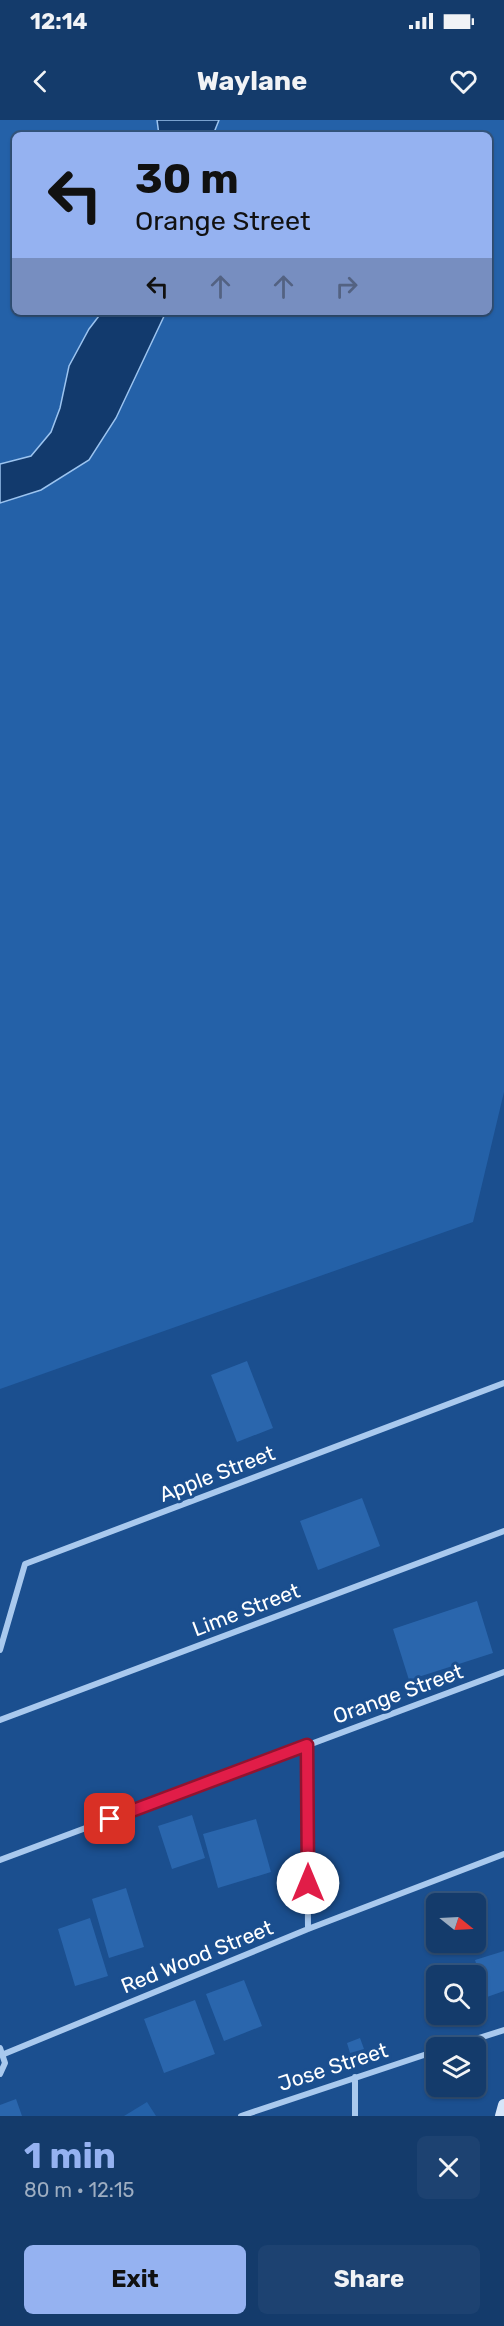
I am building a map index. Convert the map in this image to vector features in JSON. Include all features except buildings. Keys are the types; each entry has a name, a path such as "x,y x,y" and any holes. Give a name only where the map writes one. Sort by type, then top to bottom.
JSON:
{"street":[{"name":"Apple Street","path":"0,1650 26,1564 504,1383"},
{"name":"Lime Street","path":"0,1720 504,1531"},
{"name":"Orange Street","path":"0,1860 504,1672"},
{"path":"307,1745 308,1929"},
{"name":"Red Wood Street","path":"2,2051 504,1854"},
{"path":"482,2037 504,2030"},
{"path":"0,2074 5,2062 2,2051"},
{"name":"Jose Street","path":"241,2116 426,2054"},
{"path":"355,2077 355,2116"},
{"path":"501,2116 504,2105"}],"shaded area":[{"path":"0,120 157,120 159,132 12,132 12,315 100,315 89,329 69,366 60,408 51,432 31,456 0,464"},
{"path":"157,120 219,120 214,132 159,132"},
{"path":"219,120 504,120 504,1092 473,1222 0,1389 0,503 41,490 116,418 165,315 492,315 492,132 214,132"},
{"path":"100,315 165,315 116,418 89,460 41,490 0,503 0,464 31,456 51,432 60,408 69,366 89,329"},
{"path":"147,2102 156,2116 124,2116"}],"route":[{"path":"110,1819 307,1745 308,1883"}]}
